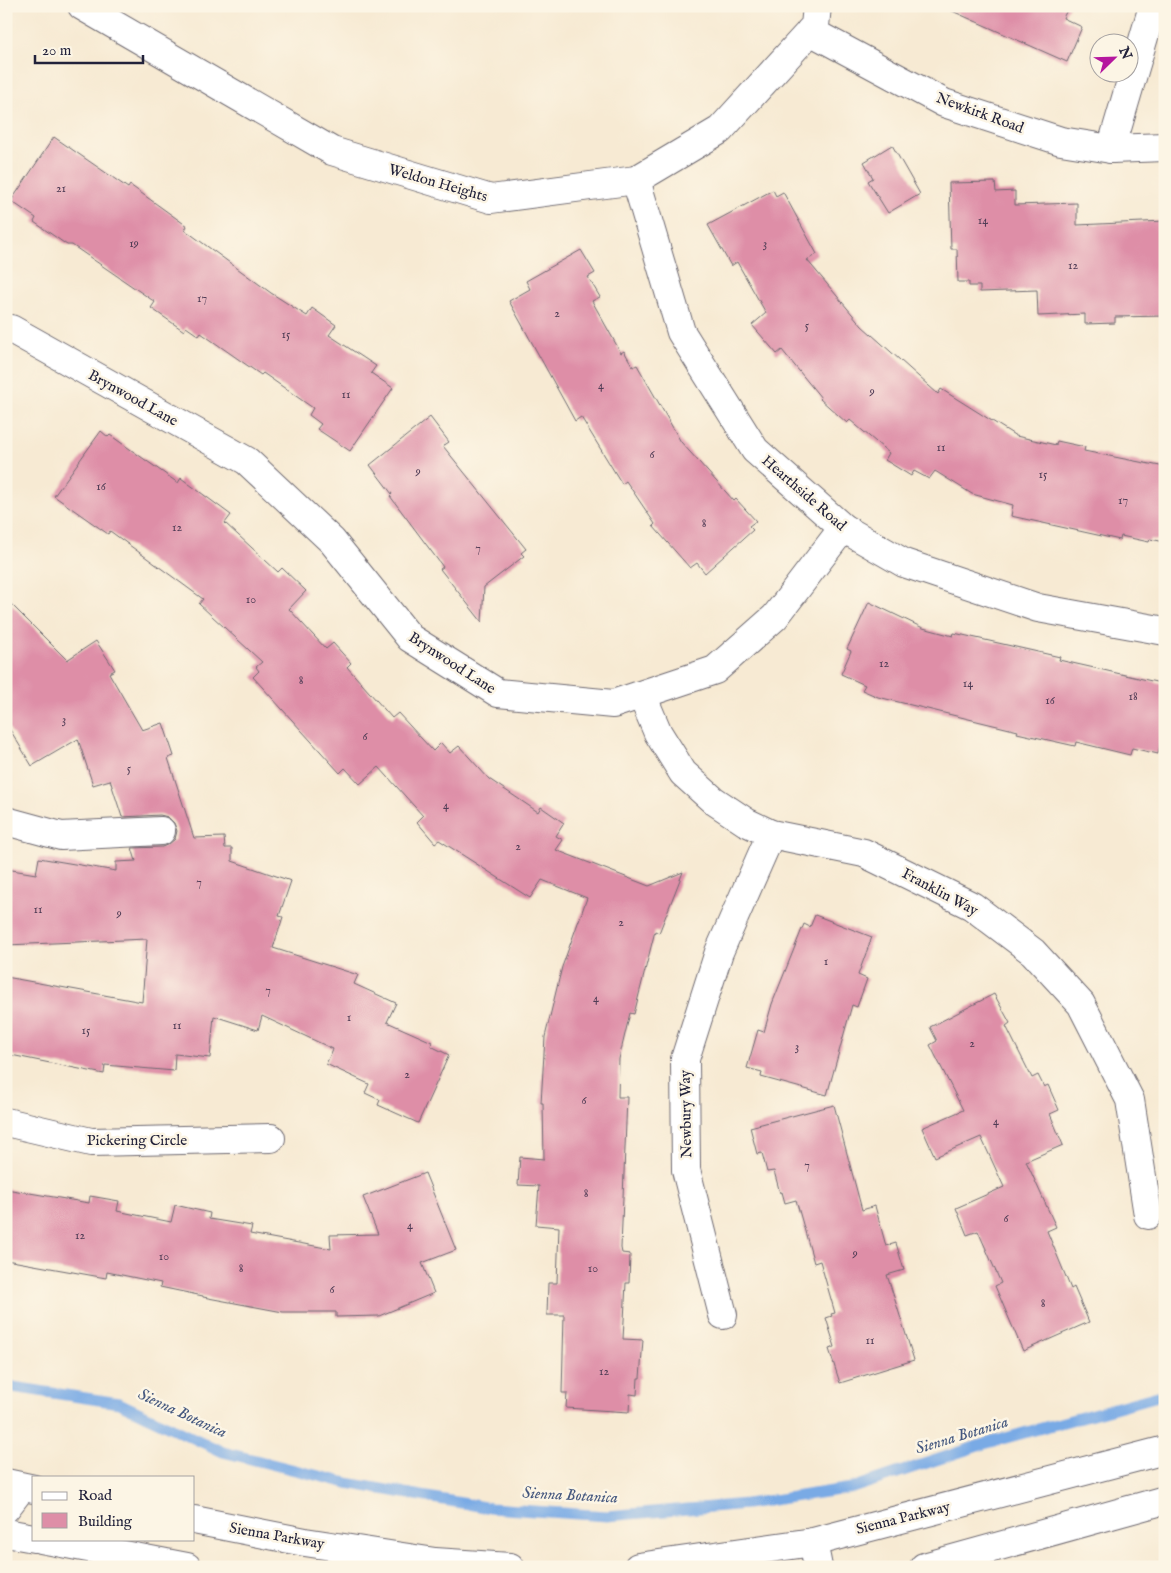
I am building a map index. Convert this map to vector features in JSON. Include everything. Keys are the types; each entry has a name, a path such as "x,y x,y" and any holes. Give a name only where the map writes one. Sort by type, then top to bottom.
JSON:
{"street":[{"name":"Weldon Heights","path":"82,6 332,151 491,199 636,180 720,130 814,18"},
{"path":"1112,149 1154,6"},
{"name":"Newkirk Road","path":"814,18 944,103 1060,141 1112,149 1165,147"},
{"name":"Hearthside Road","path":"636,180 681,332 755,450 843,528 904,563 1038,608 1165,631"},
{"name":"Brynwood Lane","path":"11,329 247,461 332,541 410,638 498,693 613,704 715,670 775,617 843,528"},
{"name":"Franklin Way","path":"642,695 658,733 683,773 713,800 746,822 771,834 864,853 972,906 1033,952 1081,1004 1130,1100 1148,1215"},
{"path":"6,821 61,836 161,831"},
{"name":"Newbury Way","path":"723,1315 686,1170 685,1059 719,952 771,834"},
{"name":"Pickering Circle","path":"6,1122 91,1142 271,1138"},
{"name":"Sienna Parkway","path":"638,1567 816,1554 1165,1450"},
{"path":"924,1567 1165,1500"},
{"name":"Sienna Parkway","path":"195,1520 305,1542 435,1562 510,1567"},
{"path":"6,1533 32,1538"},
{"path":"46,1540 187,1567"}],"building":[{"path":"941,6 1069,6 1063,18 1082,27 1067,62"},
{"path":"54,137 128,188 130,185 187,226 185,230 271,293 307,316 312,308 336,325 329,335 376,366 371,373 393,388 350,451 317,429 321,424 309,415 313,408 263,373 261,375 201,333 199,336 186,327 184,331 151,308 155,302 72,245 67,245 34,222 36,218 11,201"},
{"path":"892,145 920,194 888,213 868,181 873,178 864,162"},
{"path":"995,182 996,192 1015,191 1015,205 1077,203 1077,225 1165,221 1165,316 1115,317 1115,323 1085,324 1085,314 1038,316 1037,290 980,292 980,286 969,286 969,282 958,282 957,249 951,249 949,183"},
{"path":"773,190 776,196 783,192 817,254 807,260 862,326 938,394 941,389 1016,436 1056,445 1057,441 1085,447 1084,451 1165,467 1165,542 1150,539 1149,542 1121,536 1120,540 1011,516 1013,505 972,494 935,471 929,479 914,471 911,476 885,460 889,453 850,420 847,423 820,399 782,350 777,354 752,325 766,313 737,262 731,266 708,225"},
{"path":"581,250 595,273 588,277 600,297 592,301 621,353 624,351 633,367 637,365 681,442 734,501 736,499 756,521 749,526 753,530 705,573 697,563 690,568 653,526 655,524 626,481 622,484 581,417 575,421 509,301 530,289 526,281"},
{"path":"430,417 449,442 443,446 526,549 521,553 524,556 484,587 482,622 440,569 443,567 390,496 392,494 370,465"},
{"path":"101,431 108,437 110,435 178,483 181,478 231,515 225,523 278,572 282,568 306,591 289,609 326,649 333,643 351,663 347,667 392,718 398,713 433,751 441,743 450,753 459,746 489,779 538,812 541,807 564,823 556,836 563,840 556,850 649,886 683,872 659,933 655,931 634,1014 630,1013 619,1059 618,1097 627,1097 621,1248 622,1253 630,1254 629,1283 626,1283 623,1339 643,1340 637,1395 630,1394 629,1412 566,1408 567,1393 562,1393 564,1315 547,1315 548,1283 557,1283 559,1227 536,1225 539,1186 518,1185 520,1157 544,1159 543,1103 541,1103 545,1037 562,967 587,898 542,880 530,898 439,840 435,843 417,822 423,816 379,767 360,784 345,768 340,773 253,677 259,671 256,667 262,662 199,604 203,599 110,531 108,534 54,496"},
{"path":"6,599 67,660 96,641 115,670 109,673 142,730 163,723 174,756 168,758 194,838 224,837 225,848 232,848 232,861 291,881 279,916 283,917 273,948 358,975 354,984 396,1003 387,1022 432,1042 431,1046 449,1055 418,1123 378,1105 380,1100 365,1093 369,1084 326,1064 333,1049 262,1016 258,1030 214,1016 210,1058 175,1054 174,1071 105,1065 104,1074 6,1054 6,977 142,1002 147,939 6,945 6,869 36,874 39,858 116,871 116,862 136,861 132,848 162,847 175,839 177,831 174,823 168,817 160,815 122,817 110,780 93,785 78,739 32,766 6,723"},
{"path":"869,602 923,628 953,636 954,633 1060,657 1059,660 1165,684 1165,724 1158,754 1132,748 1130,755 1076,742 1075,746 878,697 862,690 865,685 841,674 851,651 847,649"},
{"path":"815,915 872,937 858,975 867,979 857,1007 852,1005 827,1095 761,1077 762,1072 747,1068 758,1030 764,1032 772,1004 804,924 810,927"},
{"path":"994,994 1010,1023 1006,1026 1032,1078 1038,1075 1044,1087 1048,1085 1059,1110 1050,1114 1063,1145 1026,1161 1056,1227 1047,1231 1071,1289 1074,1287 1089,1322 1023,1351 995,1286 1001,1283 978,1231 967,1235 956,1208 1004,1187 981,1137 935,1157 922,1128 963,1110 930,1045 937,1041 930,1027"},
{"path":"834,1105 862,1210 875,1206 886,1246 896,1243 904,1270 887,1275 914,1360 840,1383 829,1349 835,1347 826,1318 835,1313 820,1261 814,1263 796,1200 785,1203 774,1171 767,1172 762,1153 757,1154 750,1127"},
{"path":"425,1173 456,1250 422,1263 434,1293 379,1316 336,1317 336,1312 283,1312 203,1297 160,1287 161,1283 107,1272 106,1278 6,1260 6,1189 89,1203 90,1196 119,1201 117,1211 171,1222 175,1205 210,1213 209,1219 252,1226 250,1234 331,1249 330,1235 378,1234 363,1197"}],"waterway":[{"name":"Sienna Botanica","path":"6,1386 119,1403 223,1452 347,1483 490,1508 607,1516 746,1504 852,1488 984,1444 1165,1394"}]}
